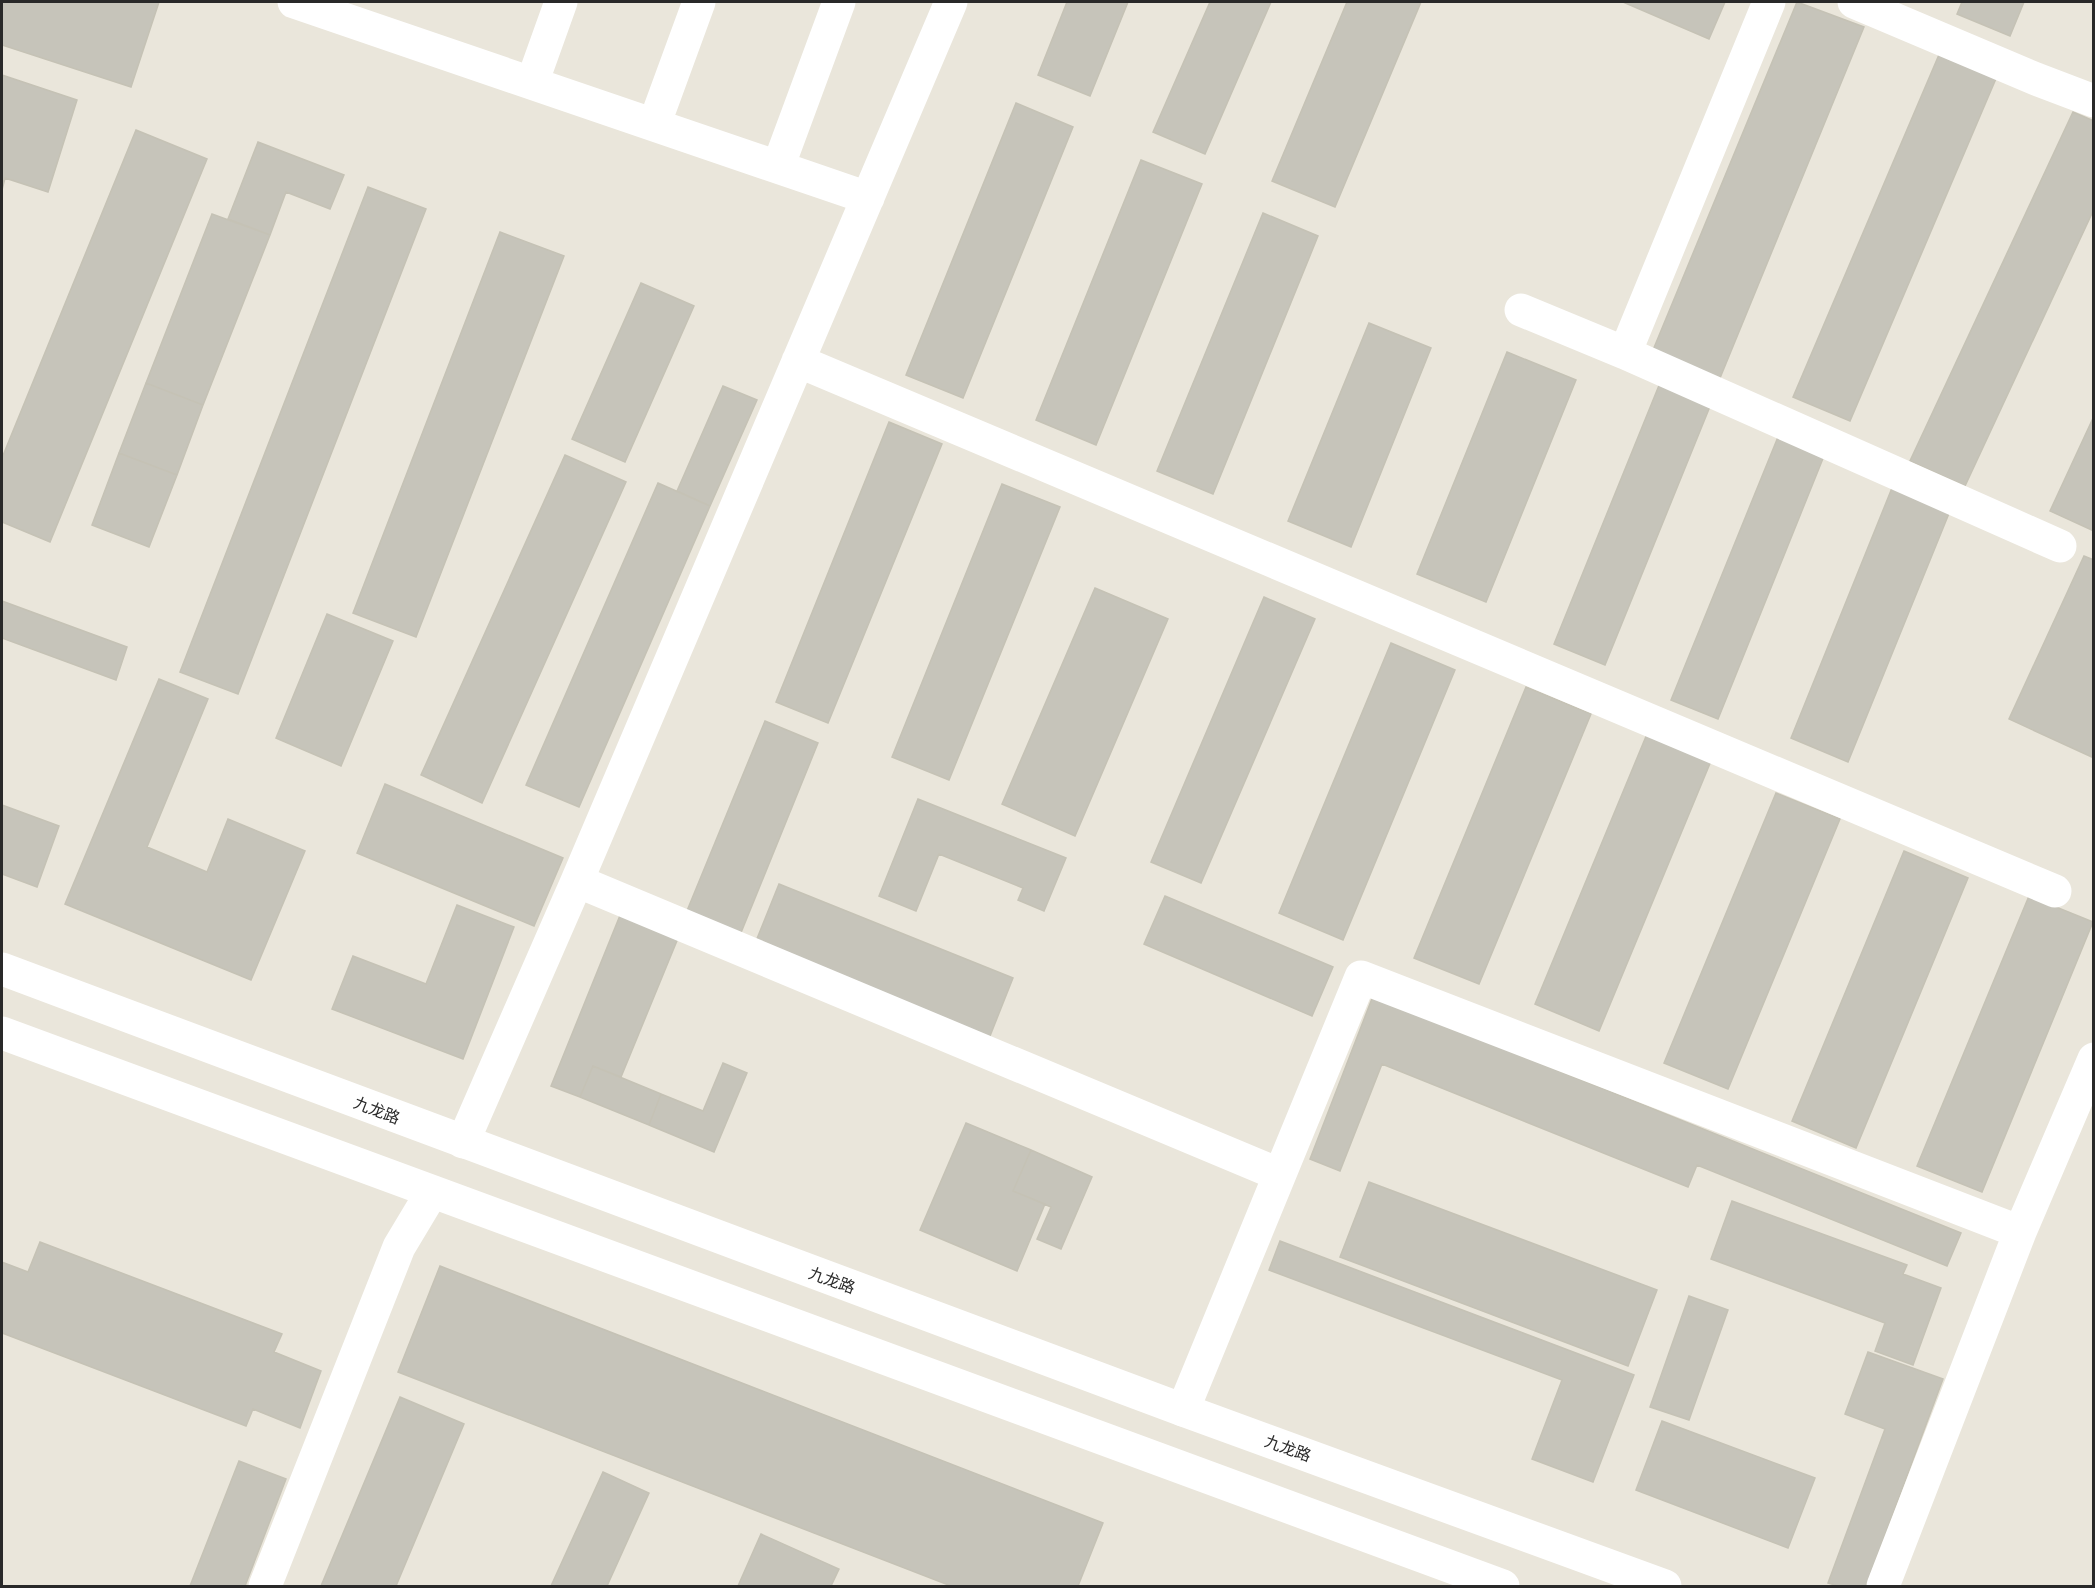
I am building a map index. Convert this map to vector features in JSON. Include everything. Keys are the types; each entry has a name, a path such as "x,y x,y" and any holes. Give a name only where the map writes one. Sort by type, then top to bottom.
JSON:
{"street":[{"path":"299,2 868,198"},
{"path":"532,83 561,2"},
{"path":"654,125 699,2"},
{"path":"778,167 839,2"},
{"path":"463,1142 578,881 951,2"},
{"path":"1625,353 1769,2"},
{"path":"1854,2 2036,80 2094,101"},
{"path":"1521,310 1625,353 2060,546"},
{"path":"798,361 2055,891"},
{"path":"578,881 1278,1174"},
{"name":"九龙路","path":"2,969 1183,1410 1665,1587"},
{"path":"1183,1410 1360,977 2020,1232"},
{"path":"2,1033 1503,1587"},
{"path":"1883,1587 2020,1232 2094,1059"},
{"path":"265,1587 399,1247 432,1192"}],"building":[{"path":"2,2 159,2 131,87 2,45"},
{"path":"1067,2 1128,2 1090,96 1038,75"},
{"path":"1210,2 1271,2 1205,154 1153,132"},
{"path":"1347,2 1421,2 1335,207 1272,181"},
{"path":"1623,2 1725,2 1709,39"},
{"path":"1797,2 1864,27 1720,378 1653,350"},
{"path":"1962,2 2024,2 2010,36 1957,14"},
{"path":"1941,50 1998,74 1850,421 1793,397"},
{"path":"2,75 77,100 48,192 5,178 2,190"},
{"path":"1016,103 1073,127 963,398 906,375"},
{"path":"2073,112 2094,121 2094,209 1965,486 1910,461"},
{"path":"136,130 207,159 50,542 2,522 2,458"},
{"path":"258,142 344,175 330,209 286,192 270,235 228,219"},
{"path":"1141,160 1202,184 1096,445 1036,420"},
{"path":"368,187 426,209 238,694 180,672"},
{"path":"1263,213 1318,236 1213,494 1157,471"},
{"path":"212,214 270,235 203,405 146,383"},
{"path":"500,232 564,256 416,637 353,613"},
{"path":"641,283 694,306 625,462 572,439"},
{"path":"1369,323 1431,348 1351,547 1288,521"},
{"path":"1507,352 1576,380 1486,602 1417,574"},
{"path":"146,383 203,405 177,475 119,453"},
{"path":"1660,383 1711,404 1605,665 1554,644"},
{"path":"723,386 757,400 710,506 677,491"},
{"path":"2094,416 2094,531 2050,511"},
{"path":"889,422 942,444 828,723 776,702"},
{"path":"1778,437 1824,456 1718,719 1671,700"},
{"path":"119,453 177,475 149,547 92,525"},
{"path":"565,455 626,482 482,803 421,775"},
{"path":"658,483 710,506 579,807 526,785"},
{"path":"1002,484 1060,507 949,780 892,757"},
{"path":"1892,488 1950,511 1848,762 1791,738"},
{"path":"2084,556 2094,560 2094,758 2009,719"},
{"path":"1095,588 1168,619 1075,836 1002,804"},
{"path":"1264,597 1315,619 1201,883 1151,862"},
{"path":"2,601 127,647 116,680 2,638"},
{"path":"327,614 393,641 341,766 276,738"},
{"path":"1391,643 1455,670 1343,940 1279,913"},
{"path":"159,679 208,699 147,847 207,872 228,819 305,851 251,980 65,904"},
{"path":"1526,687 1591,714 1479,984 1414,958"},
{"path":"765,721 818,743 738,940 684,918"},
{"path":"1647,734 1711,761 1599,1031 1535,1004"},
{"path":"385,784 563,858 534,926 357,853"},
{"path":"1776,793 1840,819 1728,1089 1664,1063"},
{"path":"918,799 1066,858 1044,911 1018,900 1023,888 939,854 916,911 879,896"},
{"path":"2,805 59,826 37,887 2,874"},
{"path":"1904,851 1968,878 1856,1148 1792,1121"},
{"path":"779,884 1013,978 988,1041 754,946"},
{"path":"1165,896 1333,967 1312,1016 1144,944"},
{"path":"2029,896 2093,922 1982,1192 1917,1166"},
{"path":"457,905 514,927 463,1059 332,1009 353,956 426,984"},
{"path":"623,908 681,931 621,1077 593,1066 580,1097 551,1086"},
{"path":"1373,996 1961,1233 1947,1266 1697,1165 1688,1187 1382,1064 1340,1171 1310,1159"},
{"path":"723,1063 747,1073 714,1152 649,1125 661,1094 703,1111"},
{"path":"593,1066 661,1094 649,1125 580,1097"},
{"path":"966,1123 1031,1150 1013,1191 1045,1204 1017,1271 920,1230"},
{"path":"1031,1150 1092,1177 1061,1249 1037,1239 1051,1207 1013,1191"},
{"path":"1369,1182 1657,1290 1628,1366 1340,1257"},
{"path":"1732,1201 1907,1265 1903,1274 1941,1288 1913,1365 1875,1351 1885,1323 1711,1259"},
{"path":"1280,1241 1634,1375 1593,1482 1532,1459 1562,1380 1269,1270"},
{"path":"40,1242 282,1334 274,1352 321,1371 300,1428 253,1409 246,1426 2,1333 2,1262 28,1272"},
{"path":"440,1266 1103,1523 1078,1586 951,1586 398,1372"},
{"path":"1689,1296 1728,1310 1689,1420 1650,1407"},
{"path":"1868,1352 1943,1379 1866,1586 1838,1586 1828,1583 1885,1429 1845,1414"},
{"path":"400,1397 464,1424 396,1586 321,1586"},
{"path":"1662,1421 1815,1478 1788,1548 1636,1490"},
{"path":"239,1461 286,1479 245,1586 190,1586"},
{"path":"603,1472 649,1493 607,1586 551,1586"},
{"path":"761,1534 839,1569 831,1586 738,1586"}]}
